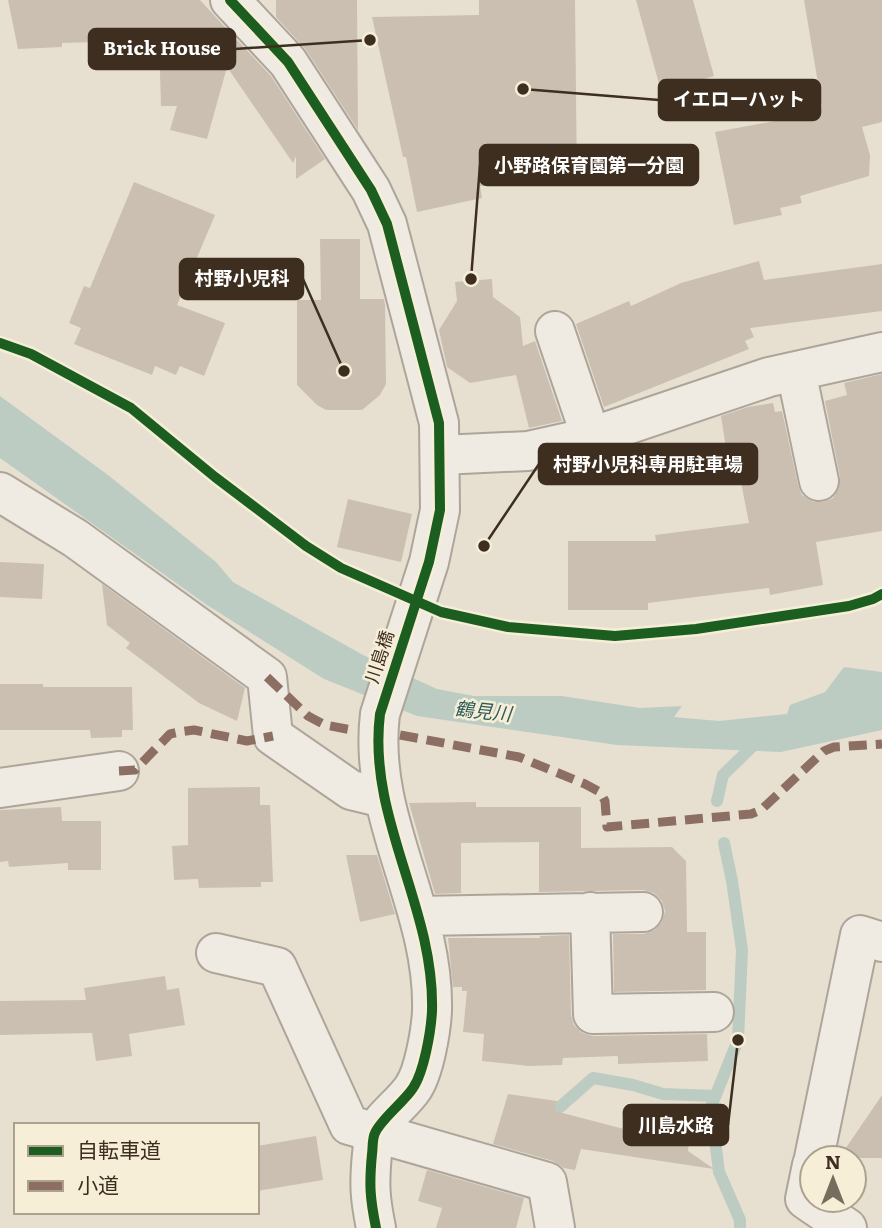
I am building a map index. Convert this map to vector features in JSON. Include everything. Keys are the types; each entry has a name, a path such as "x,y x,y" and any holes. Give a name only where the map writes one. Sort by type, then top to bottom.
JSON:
{"street":[{"name":"川島橋","path":"230,0 288,62 371,190 387,225 439,423 440,510 429,562 380,714 378,765 389,823 419,916 430,979 432,1010 429,1041 414,1087 375,1133"},
{"path":"555,331 592,437"},
{"path":"441,455 528,451 592,437 769,377 882,352"},
{"path":"796,371 819,481"},
{"path":"0,492 75,538 267,677 273,736 351,790 384,798"},
{"path":"0,788 119,771"},
{"path":"590,912 593,1014 714,1012"},
{"path":"419,916 643,912"},
{"path":"817,1144 860,935 882,942"},
{"path":"216,953 277,967 349,1125 547,1182 555,1228"},
{"path":"375,1133 369,1189 376,1228"},
{"path":"827,1214 847,1228"}],"water":[{"name":"鶴見川","path":"0,396 108,475 216,562 233,582 363,655 437,689 474,696 562,696 640,708 682,706 674,717 719,721 787,714 790,705 825,692 844,667 882,672 882,730 781,752 617,745 417,716 324,679 207,605 0,458"}],"building":[{"path":"8,0 200,0 235,38 234,43 237,40 271,76 325,159 296,179 296,156 293,163 227,67 207,139 170,130 177,106 161,106 159,40 62,43 62,47 18,49"},
{"path":"276,0 357,0 358,130 306,50 276,17"},
{"path":"479,0 575,0 577,185 480,186 482,198 417,212 372,17 479,15"},
{"path":"636,0 693,0 714,76 661,91"},
{"path":"804,0 882,0 882,122 862,127 870,155 869,176 800,196 802,203 780,208 782,215 734,225 715,132 770,122 822,107"},
{"path":"134,182 215,215 177,305 225,323 204,376 180,366 176,375 155,366 152,375 74,344 81,328 69,323 84,286 90,288"},
{"path":"320,239 360,239 360,299 384,299 386,384 380,395 362,410 326,410 297,385 297,300 321,300"},
{"path":"759,261 764,280 882,264 882,311 750,328 754,337 745,341 749,349 604,407 576,324 629,301 631,306 681,283"},
{"path":"492,279 493,297 520,317 523,346 535,341 562,421 529,428 516,375 470,383 447,367 439,330 457,301 455,282"},
{"path":"882,374 882,531 816,542 823,585 770,595 769,588 648,603 648,610 568,610 568,541 656,541 655,535 749,523 734,447 726,448 721,416 748,407 773,403 775,412 782,411 802,495 813,502 833,498 839,488 840,477 825,401 847,395 844,383"},
{"path":"348,499 412,514 401,562 337,547"},
{"path":"0,562 44,564 42,599 0,597"},
{"path":"102,584 245,688 237,721 199,703 126,648 130,643 107,625"},
{"path":"0,684 132,687 133,730 122,730 122,737 91,738 90,730 0,730"},
{"path":"260,787 260,805 270,805 273,882 261,882 261,887 199,888 198,879 174,880 172,846 188,845 188,788"},
{"path":"476,802 476,807 581,807 581,848 672,847 686,861 687,932 706,932 706,990 614,992 613,934 643,934 655,930 662,922 665,911 662,901 654,893 643,890 539,892 539,842 461,843 461,893 435,894 409,803"},
{"path":"61,807 62,821 101,821 101,870 68,870 68,863 9,867 8,861 0,862 0,810"},
{"path":"346,855 377,855 395,914 360,922"},
{"path":"569,935 571,1015 574,1025 582,1033 593,1036 707,1034 708,1061 618,1064 618,1056 563,1058 562,1065 529,1066 482,1061 484,1034 463,1032 467,991 462,991 462,987 453,987 448,938 540,938"},
{"path":"165,976 167,990 179,988 185,1025 129,1034 132,1056 96,1061 92,1033 0,1035 0,1001 86,1000 84,988"},
{"path":"508,1094 557,1101 555,1111 624,1129 622,1111 692,1121 688,1151 714,1169 581,1149 575,1170 493,1144"},
{"path":"882,1095 882,1158 868,1158 868,1144 849,1144"},
{"path":"316,1136 323,1180 259,1191 259,1146"},
{"path":"427,1170 524,1198 516,1228 436,1228 442,1208 418,1201"}],"waterway":[{"path":"717,801 723,775 759,740"},
{"path":"724,843 742,950 738,1040 711,1107 719,1172 740,1220 740,1228"},
{"path":"560,1107 593,1078 663,1094 715,1096"}],"marked path":[{"path":"267,677 308,716 325,725 352,730"},
{"path":"119,771 135,770 170,734 194,730 247,741 273,736"},
{"path":"400,735 519,757 585,784 600,792 605,801 607,827 751,814 761,810 824,751 834,747 882,744"}],"cycle path":[{"path":"230,0 288,62 371,190 387,224 439,423 440,510 429,562 380,714 379,753 383,790 423,935 430,973 432,1011 426,1051 417,1081 374,1135 370,1183 376,1228"},
{"path":"0,343 31,354 131,408 215,477 306,546 341,568 441,612 508,627 615,636 696,629 849,606 882,594"}],"place":[{"name":"Brick House","path":"370,40"},
{"name":"イエローハット","path":"523,89"},
{"name":"小野路保育園第一分園","path":"471,279"},
{"name":"村野小児科","path":"344,371"},
{"name":"村野小児科専用駐車場","path":"484,546"},
{"name":"川島水路","path":"738,1040"}]}
